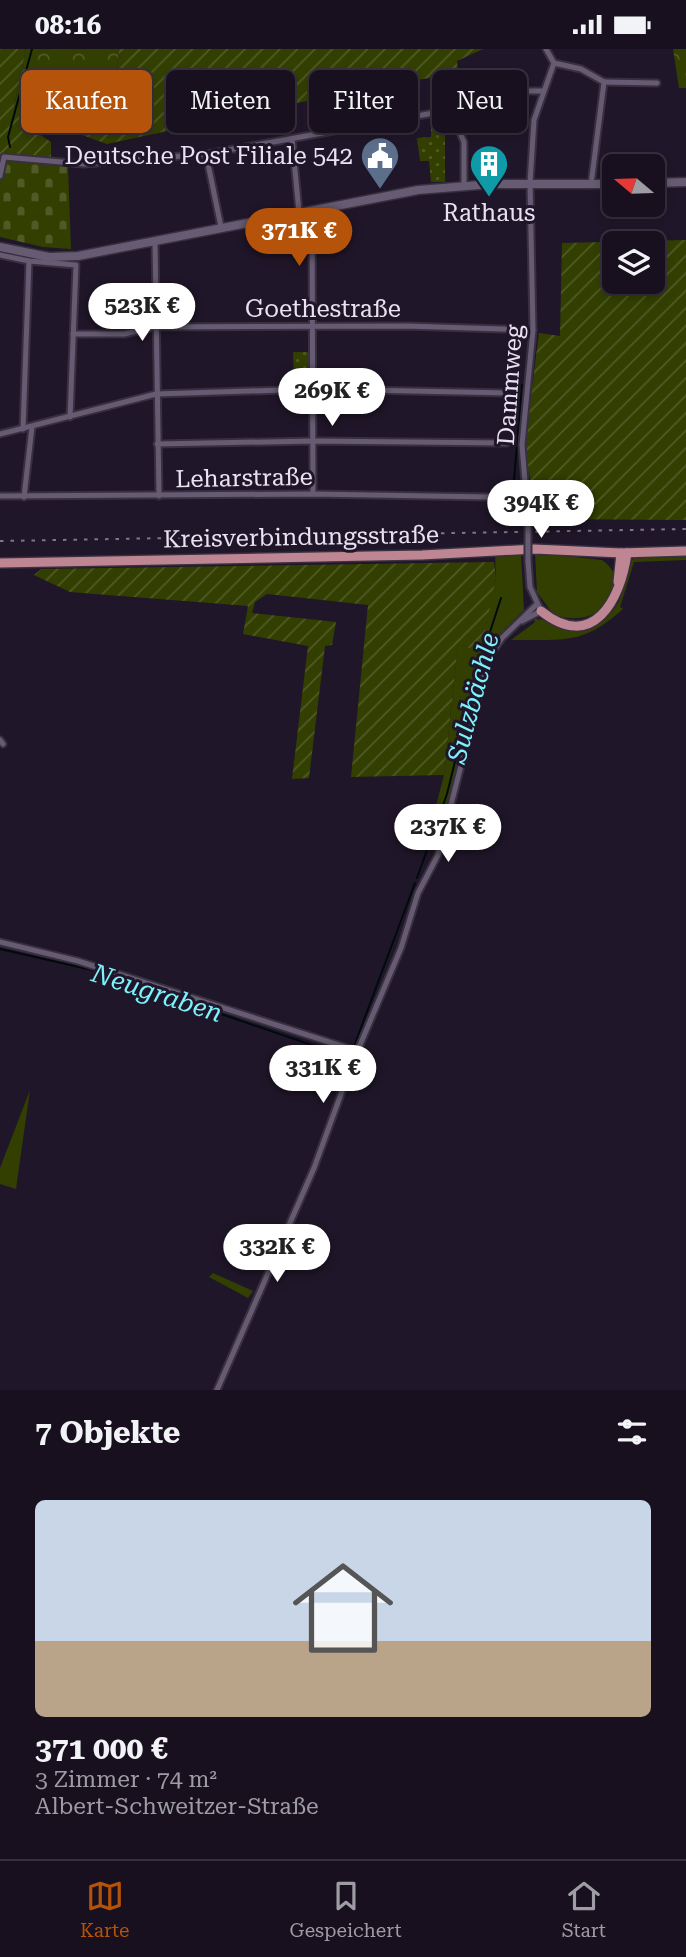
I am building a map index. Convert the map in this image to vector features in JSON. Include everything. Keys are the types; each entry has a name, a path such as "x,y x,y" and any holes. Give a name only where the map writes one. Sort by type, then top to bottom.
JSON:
{"main road":[{"path":"665,183 686,182"},
{"path":"0,247 29,254 68,256 155,242 418,190 530,183 602,185"},
{"name":"Kreisverbindungsstraße","path":"0,563 422,555 534,549 624,553 686,551"},
{"path":"598,552 617,570"},
{"path":"619,588 617,570 624,553"},
{"path":"539,608 564,625 589,623 612,605 619,588 624,553"}],"street":[{"path":"546,49 554,63 581,69 604,82 657,83"},
{"name":"Dammweg","path":"539,608 530,587 522,445 533,330 530,183 534,120 541,91 554,63"},
{"path":"591,185 604,82"},
{"path":"527,91 541,91"},
{"path":"0,176 4,157 84,164 206,154 432,113"},
{"path":"460,133 464,142 464,186"},
{"path":"292,139 299,212"},
{"path":"206,154 221,227"},
{"path":"312,210 313,494"},
{"path":"155,242 159,496"},
{"path":"0,255 29,261 76,265 70,417"},
{"path":"23,429 29,261"},
{"name":"Goethestraße","path":"73,334 124,334 155,327 411,326 533,330"},
{"path":"0,434 156,394 314,389 509,393"},
{"path":"24,497 32,427"},
{"path":"157,444 314,440 506,443"},
{"name":"Leharstraße","path":"0,496 313,494 489,497"},
{"path":"217,1390 314,1168 357,1051 401,948 418,893 438,855 489,657 502,638 539,608"},
{"path":"0,942 97,967 357,1051"}],"green space":[{"path":"0,49 26,49 14,107 21,104 21,133 38,133 51,142 51,165 6,160 0,187"},
{"path":"26,49 119,49 117,70 22,70"},
{"path":"119,49 483,49 457,61 458,70 432,70 432,78 418,80 418,70 309,70 309,101 295,104 295,70 166,70 166,131 107,144 76,133 152,133 152,70 117,70"},
{"path":"673,49 686,49 686,88 679,88"},
{"path":"21,73 21,104 14,107"},
{"path":"431,127 432,133 445,133 445,182 431,182 429,161 420,161 417,138 431,137"},
{"path":"5,160 68,167 71,249 43,247 0,237 0,187"},
{"path":"686,240 686,520 533,519 532,488 524,450 539,333 560,336 562,243 602,242 602,294 665,294 665,241"},
{"path":"293,352 309,352 308,383 294,383"},
{"path":"495,553 521,553 524,610 497,637 487,652 445,824 432,821 444,775 458,645 480,650 496,578"},
{"path":"535,553 602,560 612,570 615,581 614,592 608,603 586,617 570,618 553,614 537,592"},
{"path":"686,556 686,560 634,562 620,607 623,609 596,629 583,635 558,640 511,640 534,623 535,619 571,630 591,626 604,618 619,601 628,566 634,558"},
{"path":"494,562 496,578 481,651 458,645 444,775 351,777 368,605 267,594 255,602 252,613 336,622 332,645 325,646 309,778 292,779 308,646 243,634 248,606 70,592 34,575 41,569"},
{"path":"30,1090 16,1189 0,1184 0,1168"},
{"path":"213,1273 253,1291 248,1298 209,1277"}],"waterway":[{"path":"10,147 8,137 32,49"},
{"name":"Sulzbächle","path":"513,492 522,385"},
{"name":"Sulzbächle","path":"417,878 447,794 477,672 501,598"},
{"name":"Sulzbächle","path":"355,1044 415,883"},
{"name":"Neugraben","path":"0,949 92,970 347,1057 351,1054"}],"railway":[{"path":"0,541 686,529"}],"place":[{"name":"Deutsche Post Filiale 542","path":"380,190"},
{"name":"Rathaus","path":"489,198"}]}
